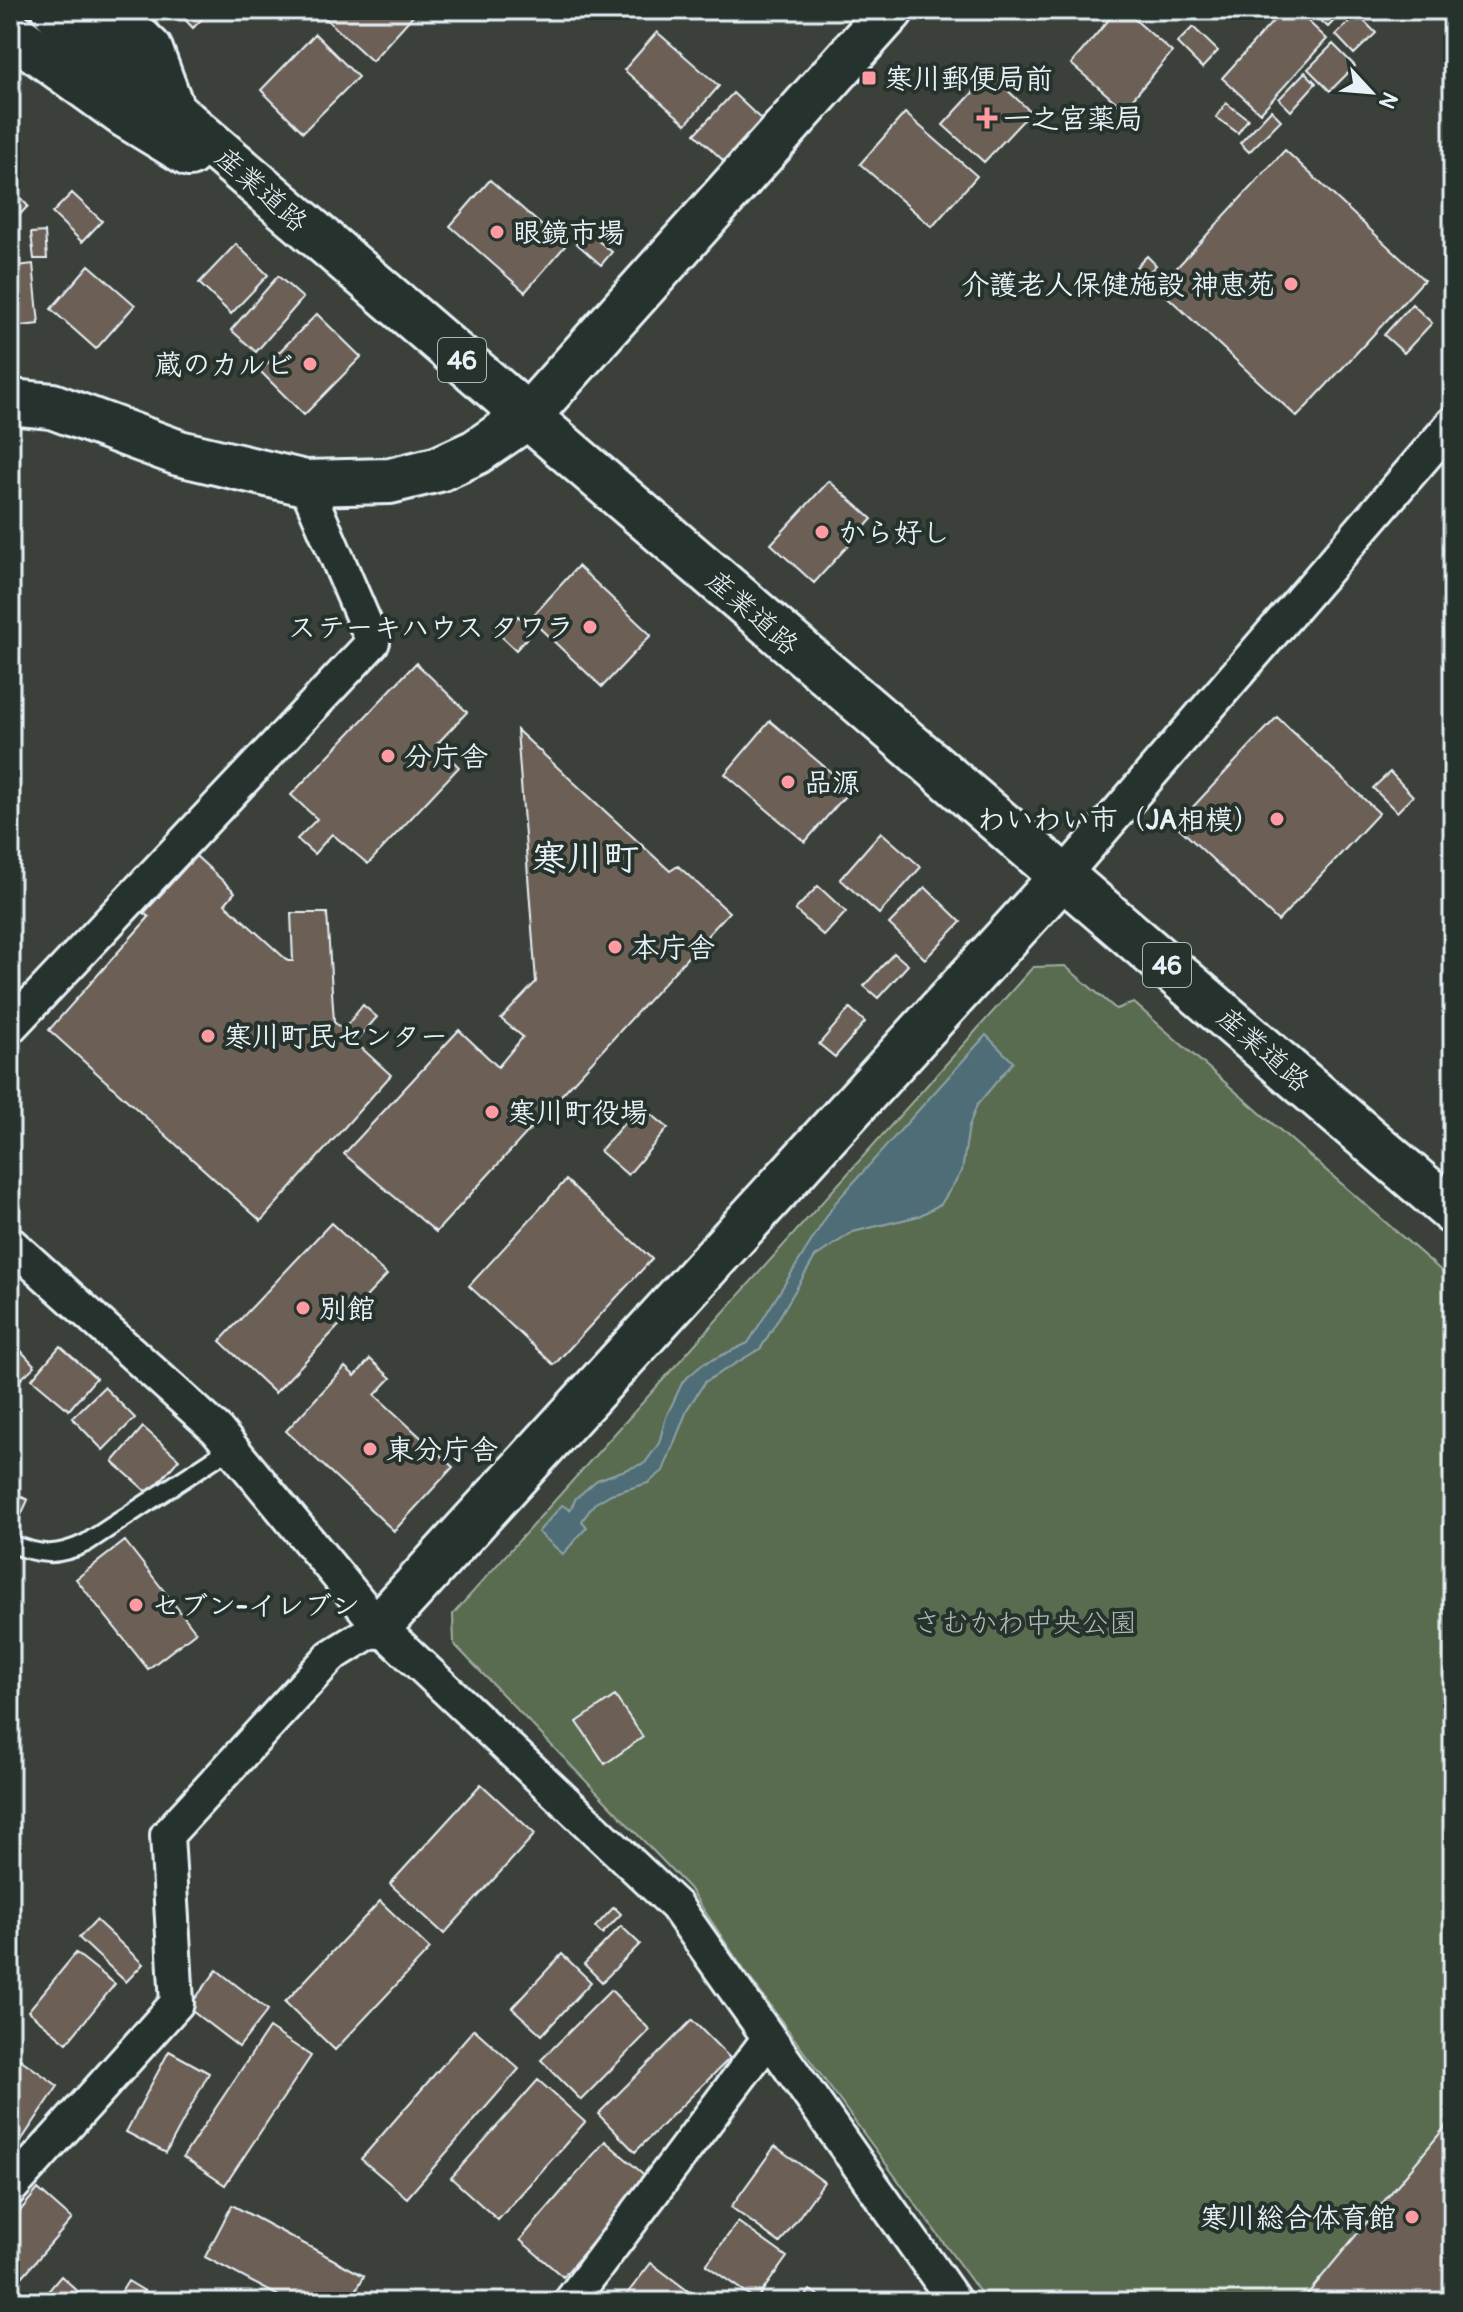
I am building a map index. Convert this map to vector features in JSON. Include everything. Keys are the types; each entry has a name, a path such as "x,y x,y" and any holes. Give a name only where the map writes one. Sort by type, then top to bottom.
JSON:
{"main road":[{"name":"産業道路","path":"55,10 1453,1212"},
{"path":"109,10 150,50 172,112"},
{"path":"10,402 52,406 179,453 305,483 390,481 439,469 476,452 527,417 891,10"},
{"path":"10,32 125,115 294,217"},
{"path":"379,1626 1063,876"}],"street":[{"path":"1063,876 1453,423"},
{"path":"10,1027 373,642 305,483"},
{"path":"10,1243 232,1447 379,1626 676,1906 955,2302"},
{"path":"10,2189 177,2003 167,1835 331,1656 379,1626"},
{"path":"570,2302 769,2038"}],"lane":[{"path":"10,1543 42,1555 64,1553 86,1543 232,1447"}],"green space":[{"name":"さむかわ中央公園","path":"1065,966 1116,1009 1134,1003 1453,1281 1453,2302 987,2302 744,1970 689,1888 454,1644 453,1614 1033,967"}],"water":[{"path":"986,1035 1013,1062 977,1105 969,1126 962,1171 941,1204 919,1216 853,1232 815,1257 761,1348 705,1382 688,1408 663,1471 648,1483 611,1494 594,1504 582,1521 587,1527 563,1554 538,1532 562,1505 570,1510 576,1498 597,1480 645,1463 659,1443 666,1417 683,1381 703,1364 748,1343 835,1203"}],"building":[{"path":"176,10 211,10 193,28"},
{"path":"316,10 418,10 372,61"},
{"path":"1117,10 1124,10 1172,52 1124,109 1071,64"},
{"path":"1283,10 1296,10 1327,39 1260,113 1222,78"},
{"path":"1309,10 1344,10 1328,27"},
{"path":"1364,10 1385,10 1375,20"},
{"path":"1357,14 1376,33 1354,54 1336,35"},
{"path":"1193,27 1218,51 1202,68 1177,43"},
{"path":"657,32 719,86 686,124 624,70"},
{"path":"315,34 358,77 303,132 261,90"},
{"path":"1333,44 1355,66 1330,91 1308,69"},
{"path":"1305,72 1316,83 1291,111 1279,99"},
{"name":"一之宮薬局","path":"990,74 1031,112 984,162 943,125"},
{"path":"733,93 764,122 726,163 695,134"},
{"path":"1226,103 1248,119 1238,133 1216,117"},
{"path":"1271,110 1281,120 1249,152 1240,143"},
{"path":"905,113 977,176 932,227 860,164"},
{"name":"介護老人保健施設 神恵苑","path":"1285,150 1424,280 1297,417 1158,288"},
{"path":"490,180 565,246 525,292 450,226"},
{"path":"10,187 28,206 10,225"},
{"path":"72,193 102,221 82,242 52,213"},
{"path":"586,231 612,252 601,265 576,243"},
{"path":"45,232 47,259 34,259 31,233"},
{"path":"236,244 268,275 231,314 199,283"},
{"path":"1147,256 1156,265 1141,281 1131,272"},
{"path":"33,264 39,324 11,327 10,267"},
{"path":"89,265 135,305 96,349 51,309"},
{"path":"278,276 303,298 256,352 231,330"},
{"path":"1412,304 1432,323 1404,353 1384,335"},
{"name":"蔵のカルビ","path":"317,314 361,357 304,415 260,371"},
{"name":"から好し","path":"829,481 872,519 814,583 771,544"},
{"name":"ステーキハウス タワラ","path":"578,566 651,635 602,687 530,619"},
{"path":"518,616 534,630 516,650 501,636"},
{"name":"分庁舎","path":"416,663 467,712 436,745 459,767 368,864 332,834 314,854 297,839 317,819 291,795"},
{"name":"わいわい市（JA相模）","path":"1277,717 1379,813 1278,921 1176,825"},
{"name":"品源","path":"770,721 851,789 805,842 725,774"},
{"name":"本庁舎","path":"517,730 670,871 678,866 729,912 436,1232 344,1154 459,1030 498,1067 523,1037 501,1019 536,982"},
{"path":"1390,772 1413,796 1397,812 1373,788"},
{"path":"881,832 921,867 879,914 840,879"},
{"name":"寒川町民センター","path":"196,856 235,892 225,904 288,961 293,961 291,913 327,913 334,1022 343,1030 363,1005 377,1017 355,1042 391,1075 261,1221 49,1030 149,917 144,913"},
{"path":"818,886 846,912 824,936 795,910"},
{"path":"925,887 961,922 925,959 889,924"},
{"path":"894,953 908,965 878,998 864,986"},
{"path":"850,1008 865,1022 835,1057 819,1044"},
{"path":"640,1105 668,1128 628,1175 600,1151"},
{"path":"566,1180 652,1259 554,1365 469,1286"},
{"name":"別館","path":"331,1223 387,1275 275,1393 220,1341"},
{"path":"13,1342 35,1366 10,1389 10,1345"},
{"path":"60,1346 96,1378 69,1410 32,1379"},
{"name":"東分庁舎","path":"370,1359 391,1378 375,1395 453,1467 394,1531 286,1431 345,1367 355,1376"},
{"path":"104,1387 135,1418 103,1450 72,1418"},
{"path":"143,1427 179,1459 149,1494 113,1462"},
{"path":"10,1491 28,1500 14,1530 10,1529"},
{"name":"セブン-イレブン","path":"125,1541 196,1632 148,1669 76,1579"},
{"path":"615,1696 643,1737 605,1764 577,1722"},
{"path":"481,1784 535,1834 444,1934 390,1884"},
{"path":"380,1901 430,1949 335,2050 285,2002"},
{"path":"614,1907 621,1914 602,1934 595,1927"},
{"path":"96,1920 143,1964 126,1982 79,1938"},
{"path":"621,1926 640,1944 602,1982 584,1964"},
{"path":"76,1953 115,1984 67,2043 28,2011"},
{"path":"562,1954 591,1982 542,2035 512,2008"},
{"path":"217,1970 268,2010 239,2047 188,2008"},
{"path":"611,1990 650,2030 581,2100 541,2060"},
{"path":"692,2020 730,2058 635,2152 598,2114"},
{"path":"269,2028 311,2056 225,2185 183,2157"},
{"path":"474,2029 519,2069 407,2198 361,2159"},
{"path":"169,2051 209,2073 166,2153 126,2132"},
{"path":"10,2052 58,2086 10,2157"},
{"path":"538,2080 585,2122 498,2220 451,2178"},
{"name":"寒川総合体育館","path":"1446,2126 1453,2132 1453,2302 1301,2302"},
{"path":"605,2141 648,2178 563,2277 520,2240"},
{"path":"775,2146 824,2182 780,2243 731,2207"},
{"path":"38,2189 72,2219 10,2291 10,2223"},
{"path":"232,2205 364,2276 350,2302 290,2302 205,2257"},
{"path":"738,2222 787,2257 756,2300 706,2265"},
{"path":"651,2263 688,2291 679,2302 627,2302 623,2299"},
{"path":"61,2276 90,2302 39,2302"},
{"path":"128,2281 161,2301 115,2302"},
{"path":"810,2290 829,2302 802,2302"}],"place":[{"name":"寒川郵便局前","path":"869,78"},
{"name":"一之宮薬局","path":"987,118"},
{"name":"眼鏡市場","path":"497,232"},
{"name":"介護老人保健施設 神恵苑","path":"1291,284"},
{"name":"蔵のカルビ","path":"310,364"},
{"name":"から好し","path":"822,532"},
{"name":"ステーキハウス タワラ","path":"590,627"},
{"name":"分庁舎","path":"388,756"},
{"name":"品源","path":"788,782"},
{"name":"わいわい市（JA相模）","path":"1277,819"},
{"name":"本庁舎","path":"615,947"},
{"name":"寒川町民センター","path":"208,1036"},
{"name":"寒川町役場","path":"492,1112"},
{"name":"別館","path":"303,1308"},
{"name":"東分庁舎","path":"370,1449"},
{"name":"セブン-イレブン","path":"136,1605"},
{"name":"寒川総合体育館","path":"1412,2217"}],"district":[{"name":"寒川町","path":"585,857"}]}
